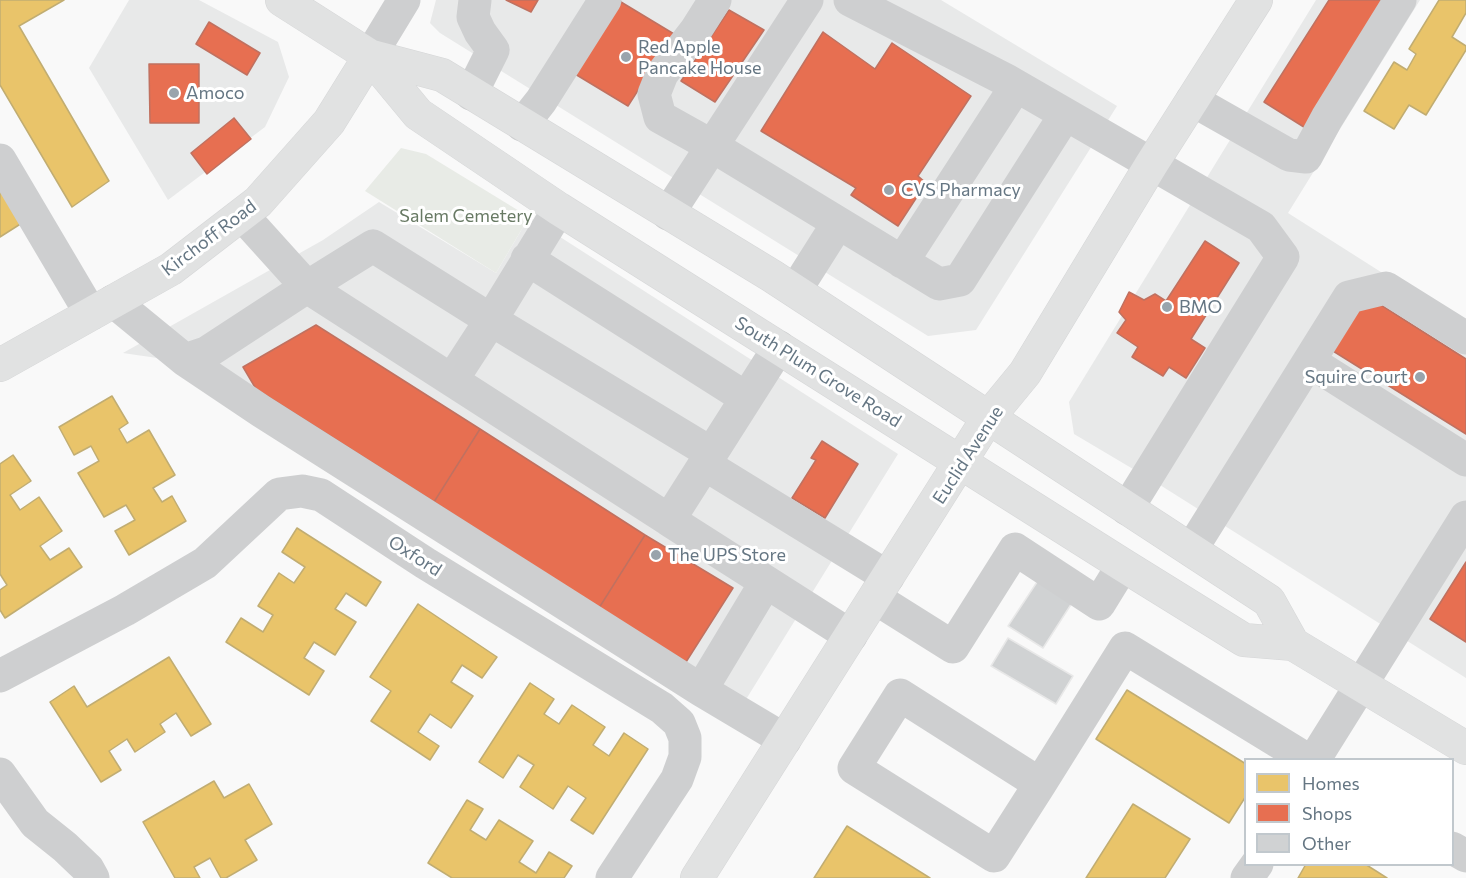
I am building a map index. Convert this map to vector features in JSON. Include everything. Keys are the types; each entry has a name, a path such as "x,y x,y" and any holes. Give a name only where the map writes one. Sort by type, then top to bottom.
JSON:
{"main road":[{"name":"South Plum Grove Road","path":"282,0 370,56 442,75 795,291 1269,601 1293,644"},
{"name":"Euclid Avenue","path":"697,878 988,418 1025,373 1151,165 1256,0"},
{"name":"South Plum Grove Road","path":"370,56 418,114 559,209 1123,566 1244,640 1293,644 1463,738"},
{"name":"Kirchoff Road","path":"0,365 171,269 258,202 329,122 370,56"}],"street":[{"path":"370,56 404,0"},
{"path":"471,94 493,50 473,17 475,0"},
{"path":"522,125 541,101 605,0"},
{"path":"715,0 696,30 662,74 654,93 660,117 712,146 939,284 960,280 1065,115"},
{"path":"668,214 807,0"},
{"path":"850,0 918,33 1016,86 1261,227 1283,257 1127,509"},
{"path":"1192,100 1289,155 1306,157 1327,118 1400,0"},
{"path":"902,262 1016,86"},
{"path":"0,160 102,308 701,690 785,740"},
{"path":"452,380 559,209"},
{"path":"242,215 307,287 851,636"},
{"path":"795,291 838,223"},
{"path":"185,360 206,354 373,246 708,459 882,587 953,647 1015,549 1099,604 1123,566"},
{"path":"527,259 746,398"},
{"path":"1191,550 1349,297 1386,288 1466,338"},
{"path":"669,520 779,347"},
{"path":"1309,361 1466,460"},
{"name":"Oxford","path":"0,676 125,610 205,563 279,494 303,491 321,495 425,563 662,708 679,723 685,738 686,757 677,779 612,878"},
{"path":"1315,758 1466,517"},
{"path":"701,690 766,582"},
{"path":"1040,783 900,695 854,768 994,856 1040,783 1125,648 1306,758"},
{"path":"0,774 35,823 65,847 88,869 93,878"}],"shaded area":[{"path":"129,0 199,0 278,42 289,77 265,127 168,200 89,68"},
{"path":"436,0 941,0 1117,106 976,330 928,336 440,33 430,23"},
{"path":"1316,0 1420,0 1288,213 1466,326 1466,678 1160,485 1074,434 1069,402"},
{"path":"379,202 496,273 529,217 898,454 732,722 157,358 123,353 323,240"}],"green space":[{"name":"Salem Cemetery","path":"401,148 426,154 529,217 496,273 365,191"}],"building: Homes":[{"path":"0,0 64,0 19,26 109,181 72,207 0,85"},
{"path":"1439,0 1466,0 1466,13 1452,37 1466,46 1466,50 1426,115 1409,105 1394,129 1364,111 1394,62 1407,70 1416,54 1409,49"},
{"path":"0,184 22,223 0,237"},
{"path":"112,396 128,423 119,429 127,443 149,430 175,475 153,488 162,502 172,496 186,521 129,555 115,531 135,520 126,505 104,517 78,473 99,461 91,446 74,455 59,427"},
{"path":"13,455 31,481 10,495 20,510 39,497 62,531 40,546 50,560 69,548 82,567 5,618 0,610 0,590 7,585 0,574 0,464"},
{"path":"297,528 381,582 366,606 346,593 335,609 356,622 335,655 314,642 304,658 324,671 309,695 226,642 241,618 263,632 273,615 258,606 279,573 294,583 305,567 282,552"},
{"path":"418,604 497,657 482,678 462,665 451,682 473,696 451,728 430,714 418,732 439,746 430,760 371,721 391,691 370,677"},
{"path":"169,657 211,724 191,736 176,713 160,724 165,732 135,752 127,739 109,751 121,770 101,782 50,702 74,686 87,707"},
{"path":"530,683 554,699 544,714 559,724 572,705 605,727 593,745 609,756 624,733 648,749 593,834 571,820 586,798 568,786 553,809 520,787 534,765 518,755 503,778 479,762"},
{"path":"1127,690 1244,763 1244,799 1229,823 1096,739"},
{"path":"214,781 224,798 249,784 272,824 245,840 257,860 226,878 221,878 210,858 194,867 200,878 175,878 143,822"},
{"path":"467,800 483,809 470,830 486,840 499,820 533,841 519,862 536,873 549,852 572,866 564,878 452,878 428,863"},
{"path":"1133,804 1190,839 1165,878 1086,878"},
{"path":"847,826 930,878 814,878"},
{"path":"1305,866 1368,866 1387,878 1298,878"}],"building: Shops":[{"path":"506,0 538,0 531,12"},
{"path":"1329,0 1389,0 1307,129 1264,102"},
{"path":"621,2 674,34 628,106 575,74"},
{"path":"729,10 764,30 715,102 681,81"},
{"name":"Amoco","path":"209,22 260,53 247,75 196,44"},
{"name":"CVS Pharmacy","path":"823,32 875,69 892,43 971,96 918,176 926,183 898,226 851,195 856,188 761,131"},
{"name":"Amoco","path":"149,64 199,64 199,123 150,123"},
{"name":"Amoco","path":"234,118 251,139 207,174 191,153"},
{"name":"BMO","path":"1205,241 1239,263 1191,339 1205,348 1186,378 1169,367 1163,376 1132,357 1138,347 1117,333 1126,320 1119,312 1129,292 1144,300 1155,294 1166,301"},
{"name":"Squire Court","path":"1381,305 1466,359 1466,434 1333,351 1359,310"},
{"path":"316,325 480,429 434,502 256,389 243,367"},
{"path":"480,429 645,535 599,608 434,502"},
{"path":"822,441 858,464 825,518 792,498 816,460 811,458"},
{"path":"645,535 733,588 686,662 599,608"},
{"path":"1466,562 1466,642 1430,619"}],"building: Other":[{"path":"1045,570 1079,592 1043,648 1008,626"},
{"path":"1008,638 1073,676 1056,704 991,666"}],"place":[{"name":"Red Apple Pancake House","path":"626,57"},
{"name":"Amoco","path":"174,93"},
{"name":"CVS Pharmacy","path":"889,190"},
{"name":"BMO","path":"1167,307"},
{"name":"Squire Court","path":"1420,377"},
{"name":"The UPS Store","path":"656,555"}]}
